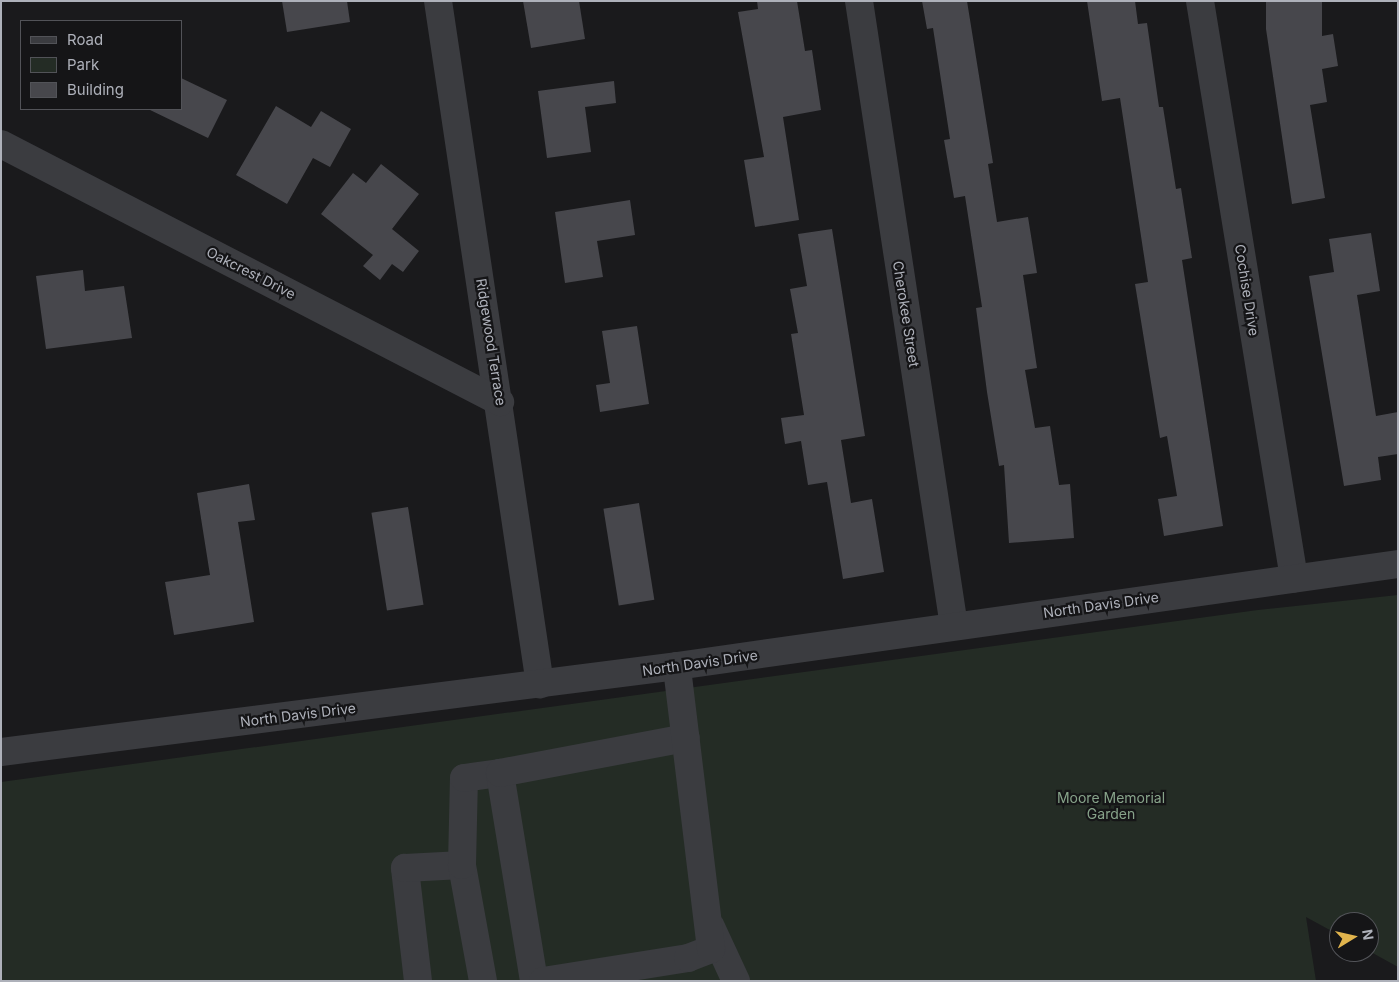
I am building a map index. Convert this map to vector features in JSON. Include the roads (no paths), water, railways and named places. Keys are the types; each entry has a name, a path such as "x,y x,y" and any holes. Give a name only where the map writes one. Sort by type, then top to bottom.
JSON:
{"street":[{"name":"Ridgewood Terrace","path":"438,1 500,402 540,684"},
{"name":"Cherokee Street","path":"859,1 954,626"},
{"name":"Cochise Drive","path":"1200,1 1294,578"},
{"name":"Oakcrest Drive","path":"1,144 500,402"},
{"name":"North Davis Drive","path":"1,752 677,666 1398,564"},
{"path":"543,981 688,958 711,949 710,923 677,666"},
{"path":"483,981 462,865 464,778 686,738"},
{"path":"500,773 534,981"},
{"path":"418,981 405,868 462,865"},
{"path":"710,923 736,981"}],"park label":[{"name":"Moore Memorial Garden","path":"1111,806"}]}
